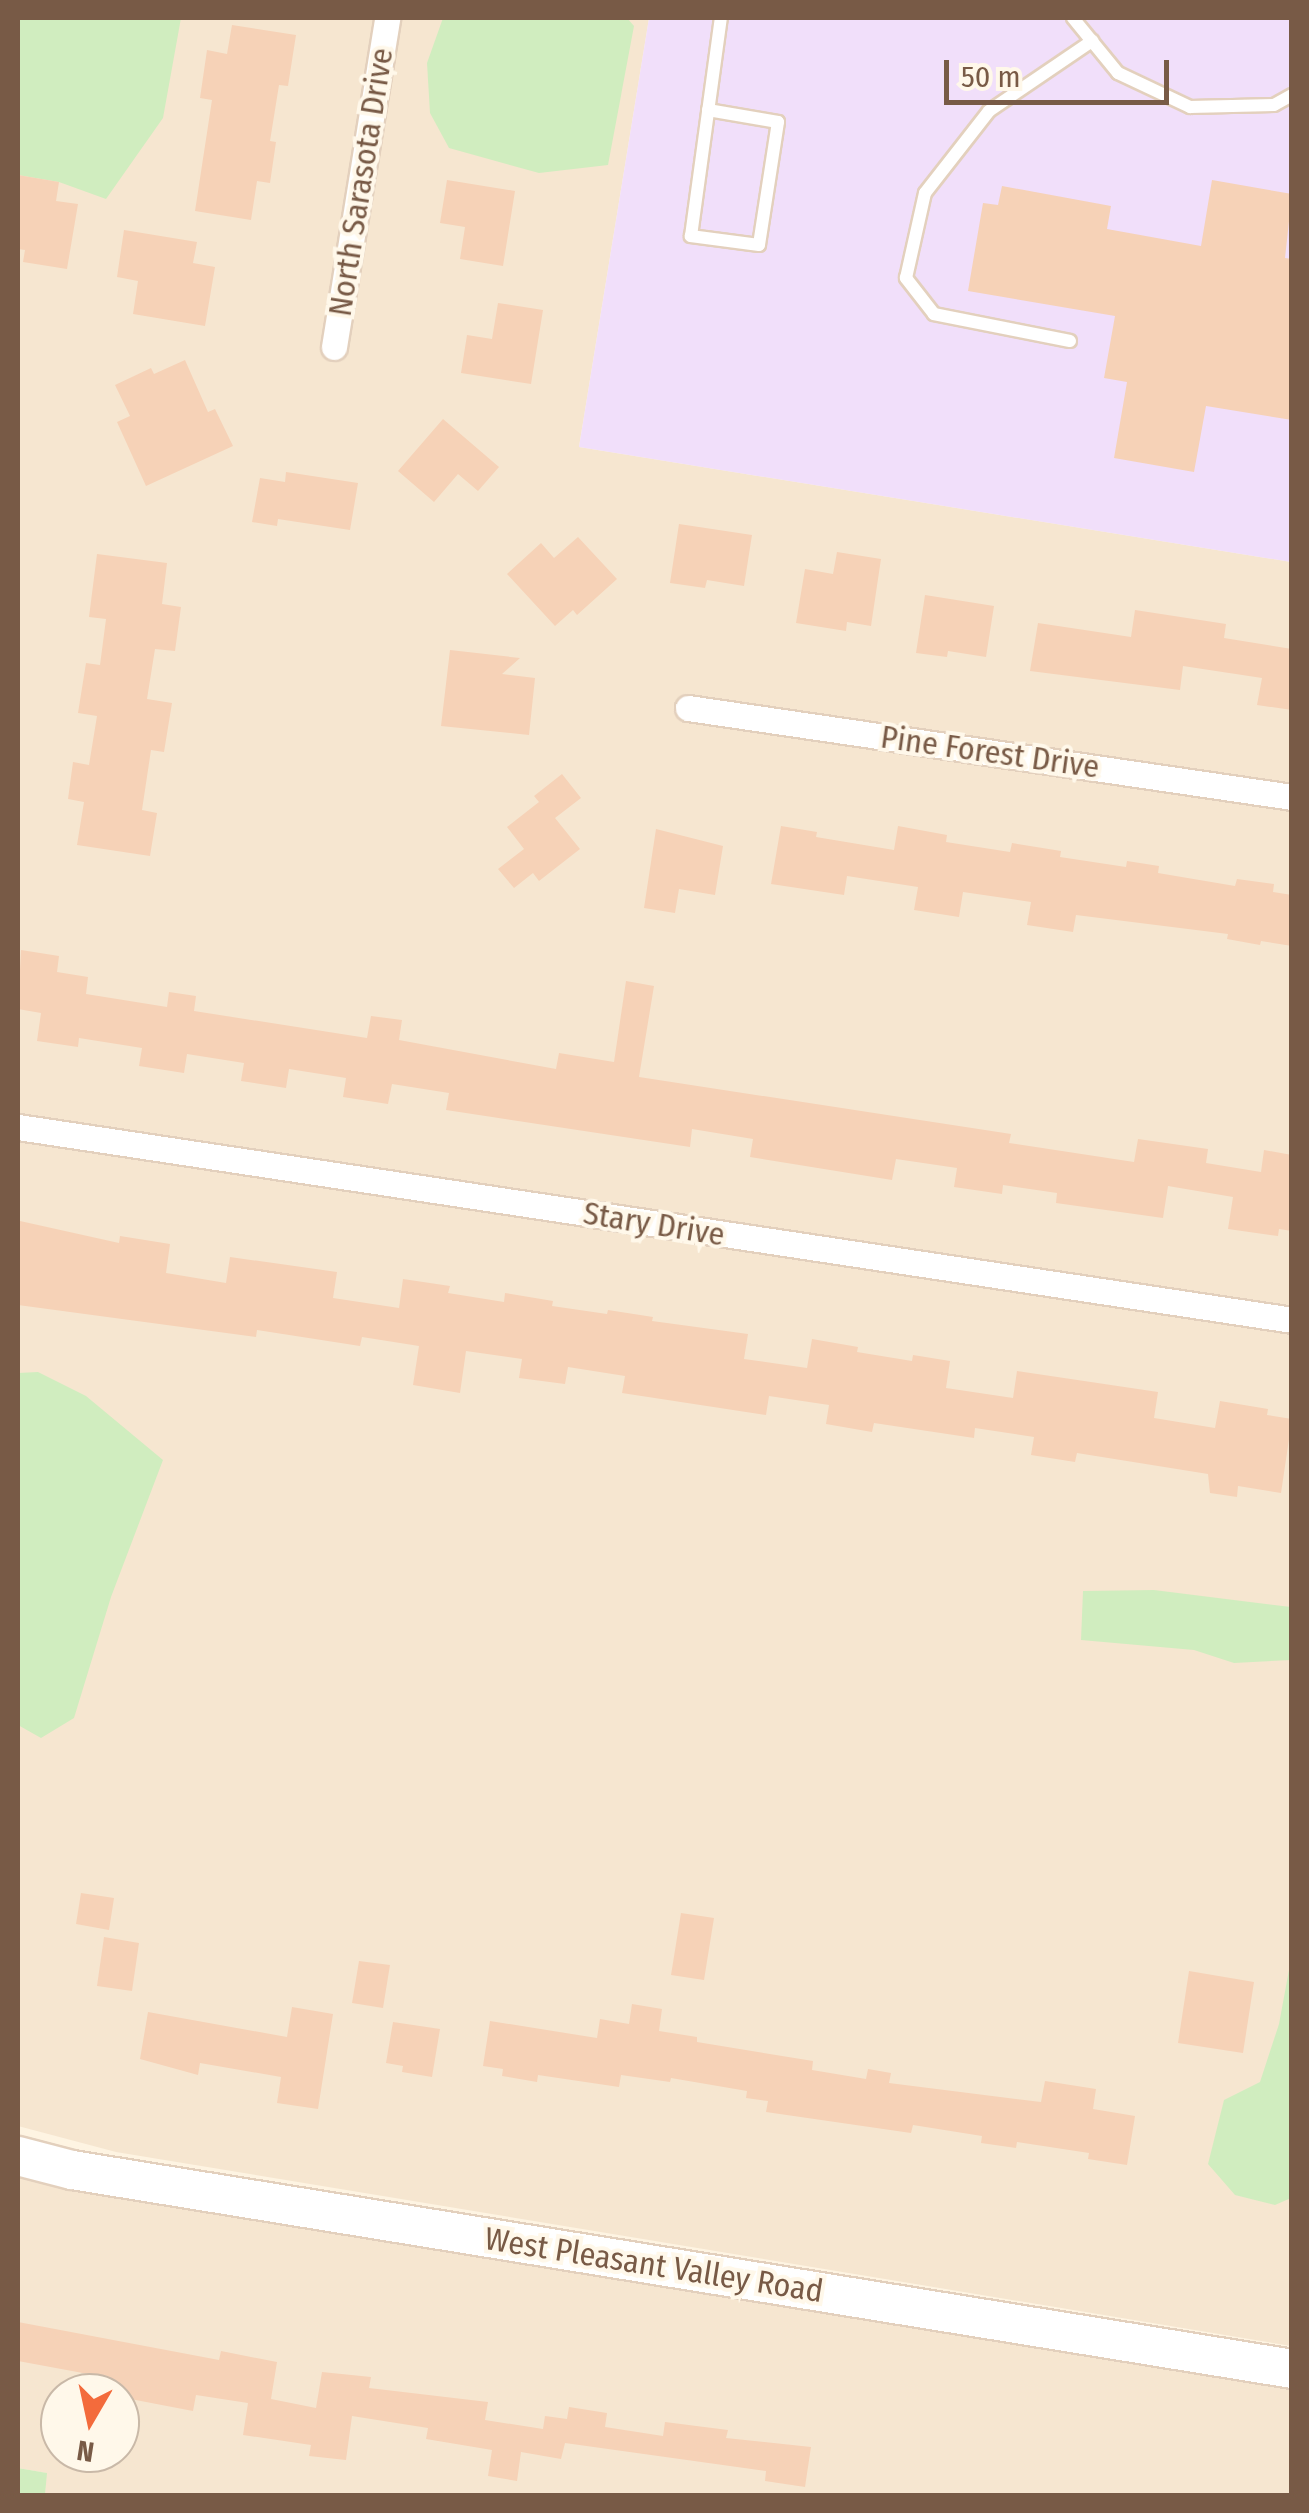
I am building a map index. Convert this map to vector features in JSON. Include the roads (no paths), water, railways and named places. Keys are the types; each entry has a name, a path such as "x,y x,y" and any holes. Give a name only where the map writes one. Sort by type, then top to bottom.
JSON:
{"main road":[{"name":"West Pleasant Valley Road","path":"18,2156 72,2170 1292,2369"}],"street":[{"name":"North Sarasota Drive","path":"334,347 387,18"},
{"name":"Pine Forest Drive","path":"688,708 1292,796"},
{"name":"Stary Drive","path":"18,1127 1292,1320"}],"lane":[{"path":"708,110 778,122 759,246 690,236 721,18"},
{"path":"1072,18 1118,73 1190,106 1274,105 1292,95"},
{"path":"1070,341 934,314 906,278 925,194 978,125 989,111 1092,41"}]}
